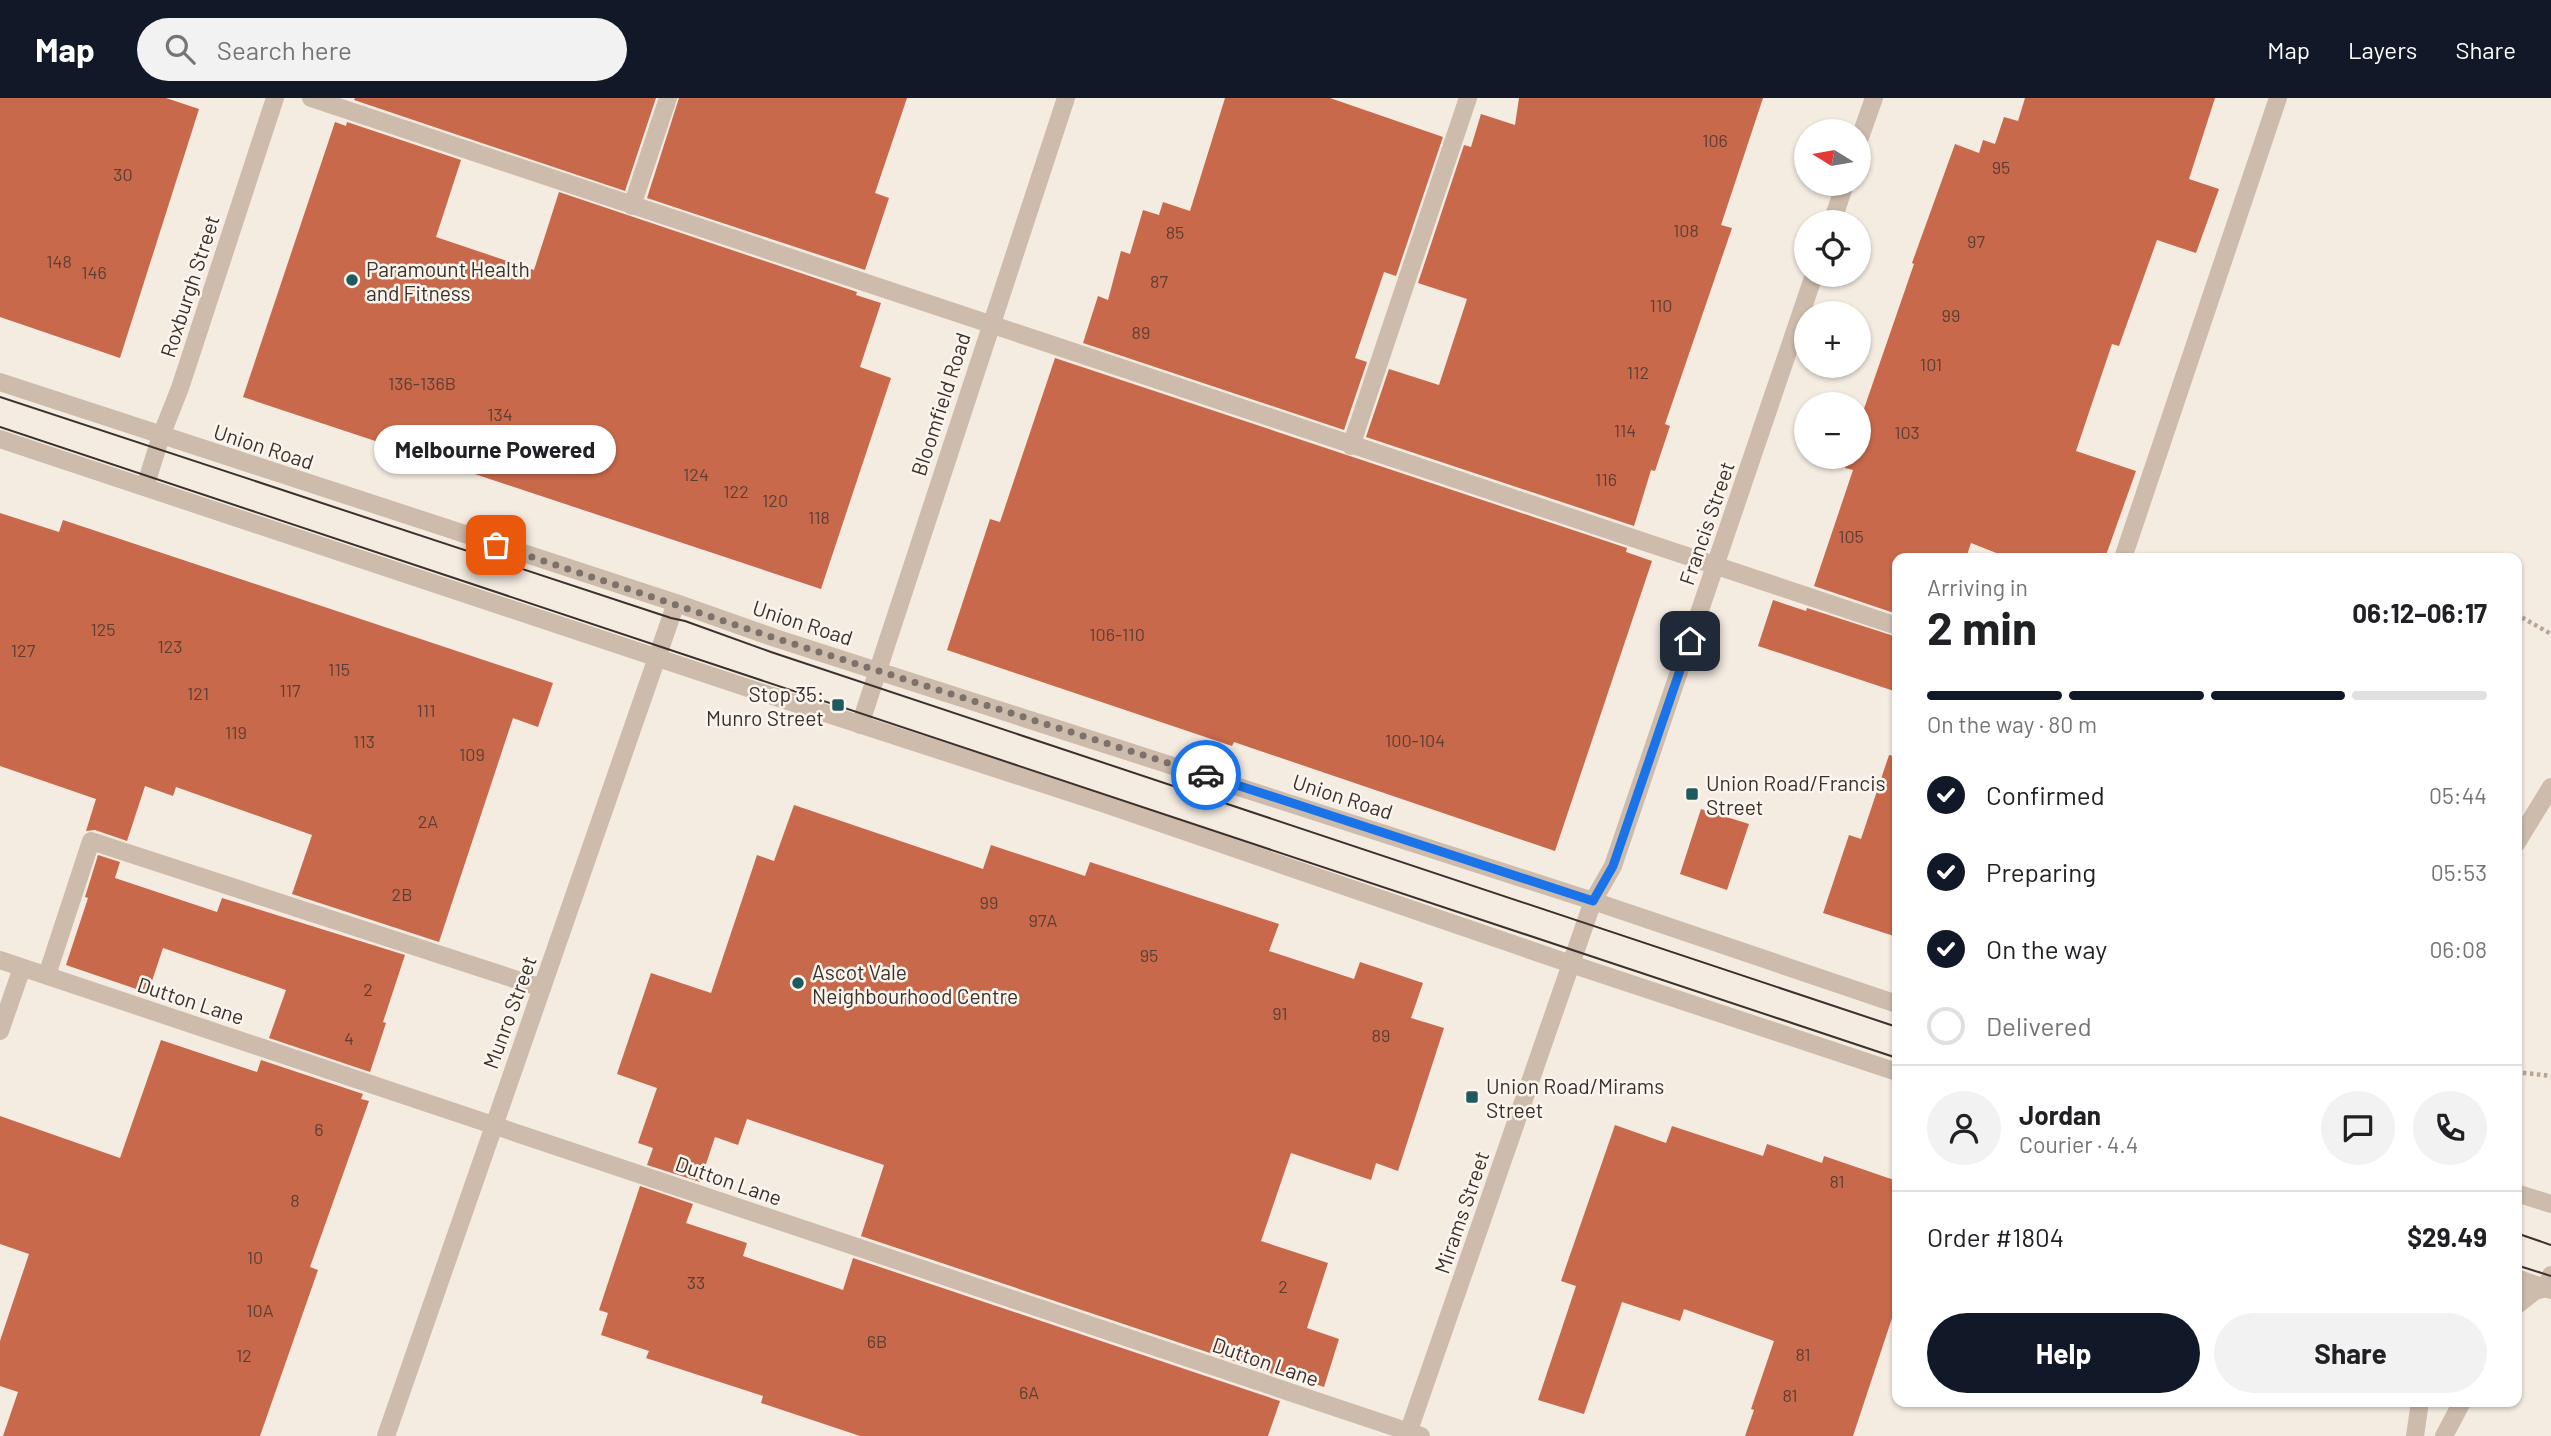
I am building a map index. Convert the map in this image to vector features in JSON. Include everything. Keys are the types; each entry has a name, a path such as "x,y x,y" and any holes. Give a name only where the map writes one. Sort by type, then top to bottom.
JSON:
{"street":[{"name":"Roxburgh Street","path":"145,487 275,98"},
{"path":"311,98 1892,624"},
{"path":"632,205 667,98"},
{"name":"Bloomfield Road","path":"860,725 1066,98"},
{"path":"1351,446 1468,98"},
{"path":"1867,119 1874,98"},
{"path":"2125,553 2278,98"},
{"name":"Francis Street","path":"1593,901 1613,866 1810,287"},
{"name":"Union Road","path":"0,382 877,670 1593,901 1892,1002"},
{"path":"0,439 1102,803 1571,964 1892,1070"},
{"name":"Munro Street","path":"386,1436 676,603"},
{"path":"2522,834 2551,787"},
{"path":"47,975 91,841 542,988"},
{"path":"1571,964 1593,901"},
{"name":"Dutton Lane","path":"0,960 1412,1435"},
{"name":"Mirams Street","path":"1412,1435 1571,964"},
{"path":"0,1031 22,968"},
{"path":"2522,1195 2551,1205"},
{"path":"2522,1279 2549,1284"},
{"path":"2522,1301 2549,1284"},
{"path":"2415,1436 2419,1407"},
{"path":"2444,1436 2459,1407"}],"path":[{"path":"2522,617 2551,634"},
{"path":"2522,1073 2551,1076"}],"building":[{"path":"0,98 166,98 199,109 120,358 0,317"},
{"path":"656,98 625,191 354,100"},
{"path":"679,98 907,98 875,193 889,198 865,270 647,198"},
{"path":"1225,98 1330,98 1443,137 1396,276 1384,272 1355,358 1367,362 1344,430 1083,343 1098,296 1108,300 1121,251 1130,254 1143,210 1159,215 1163,202 1190,211"},
{"path":"1519,98 1763,98 1721,225 1732,228 1665,424 1670,426 1655,471 1651,470 1634,526 1366,437 1389,369 1439,385 1467,299 1418,283 1464,145 1471,147 1481,114 1515,125"},
{"path":"2025,98 2215,98 2189,179 2219,189 2196,253 2157,240 2119,346 2112,344 2076,451 2136,471 2107,553 1996,553 1971,543 1968,553 1892,553 1892,612 1814,586 1853,470 1849,469 1871,469 1870,392 1955,144 1979,153 1983,140 1995,144 2004,117 2018,121"},
{"path":"335,122 346,126 347,122 461,160 436,237 534,270 559,192 857,292 856,295 881,303 860,367 891,378 821,589 243,397"},
{"path":"1055,358 1627,548 1626,552 1652,561 1555,851 1234,742 1232,746 947,650 990,519 1000,522"},
{"path":"0,513 59,532 63,520 553,683 538,727 513,718 439,942 292,894 312,835 176,787 173,796 145,786 127,841 95,830 86,831 96,799 0,766"},
{"path":"1773,600 1892,635 1892,690 1758,646"},
{"path":"1889,755 1892,756 1892,935 1823,913 1849,835 1861,839"},
{"path":"794,805 983,869 991,845 1085,876 1090,862 1279,924 1269,951 1354,979 1360,962 1423,983 1411,1018 1444,1028 1398,1171 1376,1163 1371,1180 1291,1153 1261,1241 1328,1263 1307,1328 1339,1339 1324,1387 1289,1375 1288,1379 861,1236 884,1165 747,1119 738,1145 715,1137 700,1182 647,1165 653,1148 638,1143 657,1088 617,1074 651,973 711,993 757,855 774,861"},
{"path":"1701,809 1749,824 1727,890 1680,874"},
{"path":"98,855 120,862 115,878 217,912 222,898 405,955 370,1072 269,1038 286,990 163,948 148,993 66,965 88,898 85,897"},
{"path":"161,1040 257,1072 261,1060 363,1094 361,1099 369,1101 310,1267 318,1270 260,1436 3,1436 18,1392 0,1386 0,1341 29,1254 0,1244 0,1116 120,1158"},
{"path":"1615,1125 1666,1143 1672,1126 1763,1156 1767,1144 1822,1163 1824,1156 1892,1179 1892,1318 1853,1436 1745,1436 1754,1410 1751,1409 1774,1341 1684,1309 1680,1321 1622,1302 1584,1414 1538,1400 1576,1286 1561,1281"},
{"path":"640,1186 693,1204 686,1223 747,1243 743,1256 843,1290 853,1258 1280,1401 1268,1436 860,1436 761,1403 763,1396 646,1358 649,1351 601,1335 608,1313 599,1310"}],"tram line":[{"path":"0,397 685,621 1892,1025"},
{"path":"0,427 1892,1056"},
{"path":"2522,1235 2551,1245"},
{"path":"2522,1267 2551,1276"}],"way so far":[{"path":"496,545 775,638 1206,775"}],"place":[{"name":"Paramount Health and Fitness","path":"352,280"},
{"name":"Melbourne Powered","path":"496,545"},
{"name":"Stop 35: Munro Street","path":"838,705"},
{"name":"Union Road/Francis Street","path":"1692,794"},
{"name":"Ascot Vale Neighbourhood Centre","path":"798,983"},
{"name":"Union Road/Mirams Street","path":"1472,1097"}],"route":[{"path":"1206,775 1593,901 1613,866 1690,641"}]}
